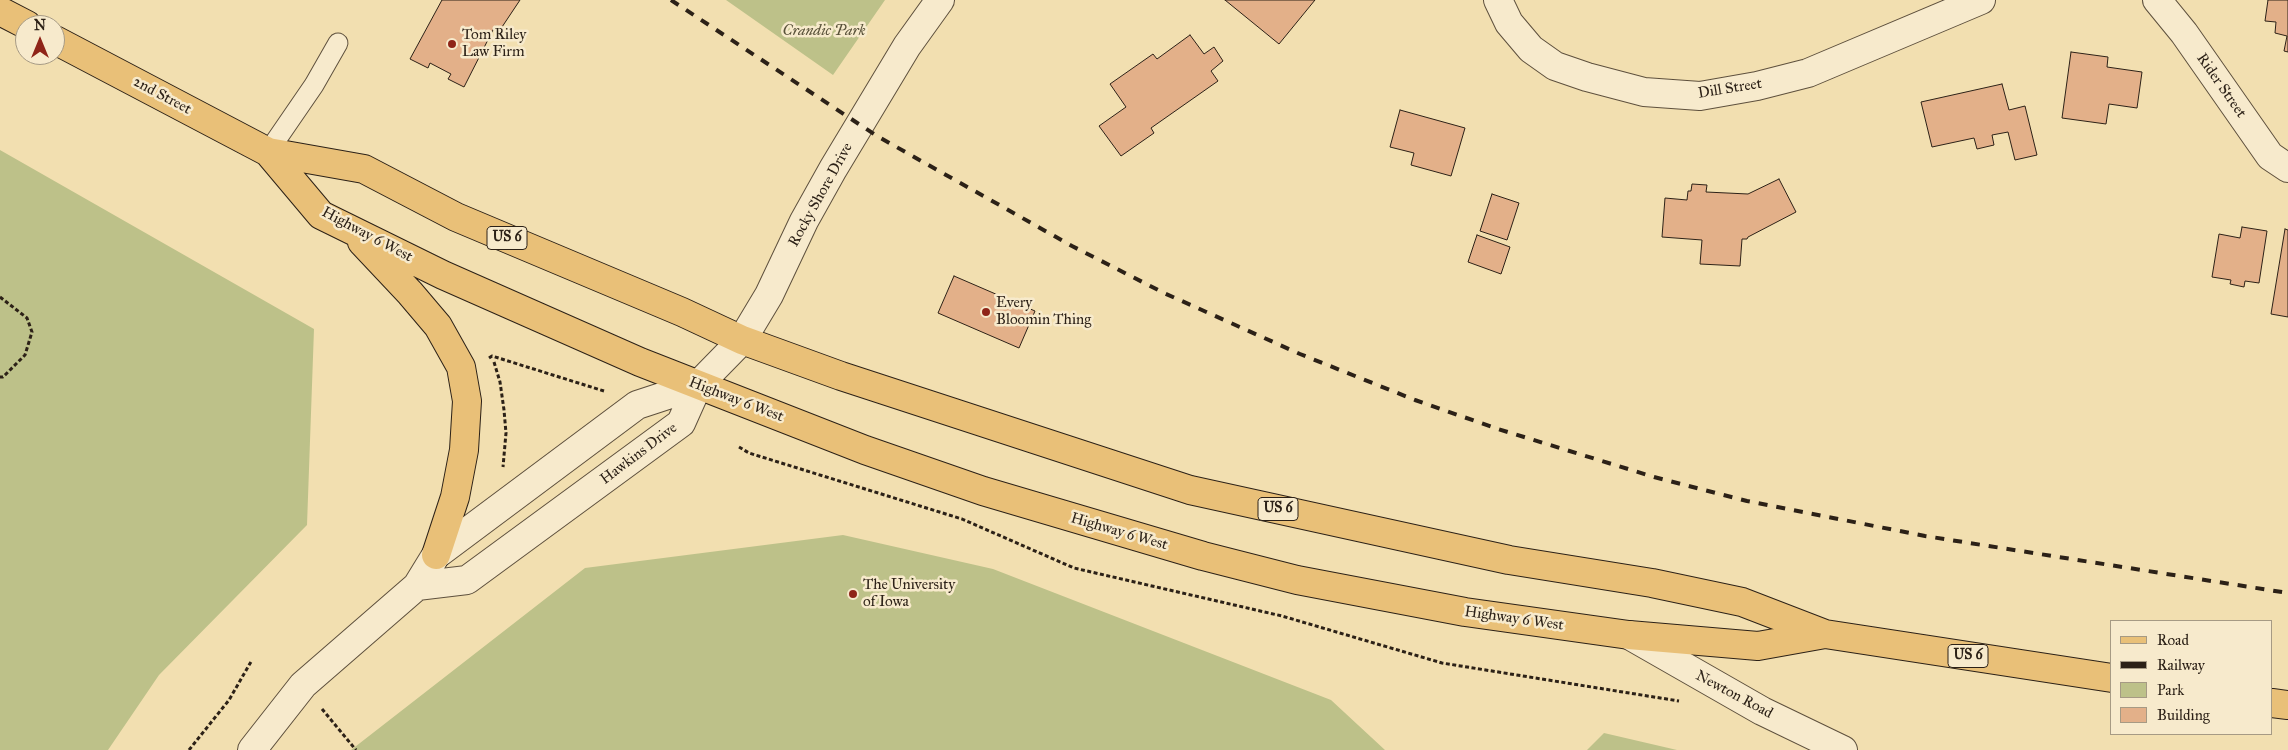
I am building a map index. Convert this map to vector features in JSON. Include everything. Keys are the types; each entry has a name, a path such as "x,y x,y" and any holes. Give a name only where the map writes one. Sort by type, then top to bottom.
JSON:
{"main road":[{"path":"0,11 15,19"},
{"name":"2nd Street","path":"65,45 268,152"},
{"name":"Highway 6 West","path":"268,152 364,169 456,217 682,312 742,340 841,376 1190,490 1509,560 1652,583 1742,602 1825,634 2110,678"},
{"name":"Highway 6 West","path":"268,152 321,215 443,275 640,362 865,450 983,491 1202,556 1298,580 1465,612 1628,635 1758,646 1825,634"},
{"path":"348,228 410,293 438,326 461,367 467,401 464,450 455,497 436,555"},
{"path":"2273,703 2288,705"}],"street":[{"name":"Rocky Shore Drive","path":"698,385 742,340 769,295 804,221 833,169 907,46 940,0"},
{"name":"Dill Street","path":"1498,0 1509,23 1531,49 1555,66 1587,77 1644,92 1700,96 1758,86 1808,73 1981,0"},
{"name":"Rider Street","path":"2157,0 2184,33 2270,156 2288,168"},
{"path":"252,750 303,685 417,586 436,555 637,405 698,385"},
{"name":"Hawkins Drive","path":"417,586 467,580 681,423 698,385"},
{"name":"Newton Road","path":"1628,635 1762,711 1843,750"}],"lane":[{"path":"268,152 314,85 338,43"}],"path":[{"path":"0,297 27,318 32,332 25,355 4,377 0,377"},
{"path":"502,475 506,433 500,382 492,356 608,392"},
{"path":"498,467 503,468"},
{"path":"189,750 229,700 252,660"},
{"path":"303,685 356,750"}],"green space":[{"name":"Crandic Park","path":"726,0 885,0 833,75"},
{"path":"0,150 314,329 307,525 159,675 108,750 0,750"},
{"name":"The University of Iowa","path":"843,535 993,569 1331,700 1385,750 351,750 585,568"},
{"path":"1604,733 1677,750 1587,750"}],"building":[{"name":"Tom Riley Law Firm","path":"442,0 520,0 500,30 495,26 464,87 448,79 451,74 430,63 428,68 410,59"},
{"path":"1225,0 1315,0 1279,44"},
{"path":"2268,0 2288,0 2288,52 2284,51 2287,36 2275,33 2276,22 2265,21"},
{"path":"1190,35 1204,54 1214,47 1223,61 1211,71 1218,81 1151,128 1154,133 1121,156 1099,126 1126,107 1110,84 1153,54 1157,59"},
{"path":"2071,52 2108,57 2107,67 2142,72 2137,108 2109,104 2106,124 2062,118"},
{"path":"2002,84 2009,110 2025,106 2037,155 2015,160 2008,132 1992,135 1994,145 1977,149 1974,138 1932,147 1921,102"},
{"path":"1400,110 1465,128 1451,176 1411,165 1414,153 1390,147"},
{"path":"1779,179 1796,212 1747,239 1742,239 1740,266 1700,264 1702,240 1662,237 1665,198 1687,200 1688,191 1691,191 1692,184 1707,185 1706,192 1748,194"},
{"path":"1492,194 1519,203 1507,240 1480,231"},
{"path":"2242,227 2267,231 2259,283 2245,281 2244,287 2230,284 2231,280 2212,277 2219,234 2240,238"},
{"path":"2285,229 2288,230 2288,317 2271,314"},
{"path":"1477,235 1510,247 1501,274 1468,262"},
{"name":"Every Bloomin Thing","path":"954,276 1035,311 1019,348 938,313"}],"railway":[{"path":"671,0 877,136 1072,246 1164,293 1300,354 1415,400 1498,429 1654,477 1747,501 1925,536 2288,593"}],"place":[{"name":"Tom Riley Law Firm","path":"452,44"},
{"name":"Every Bloomin Thing","path":"986,312"},
{"name":"The University of Iowa","path":"853,594"}]}
